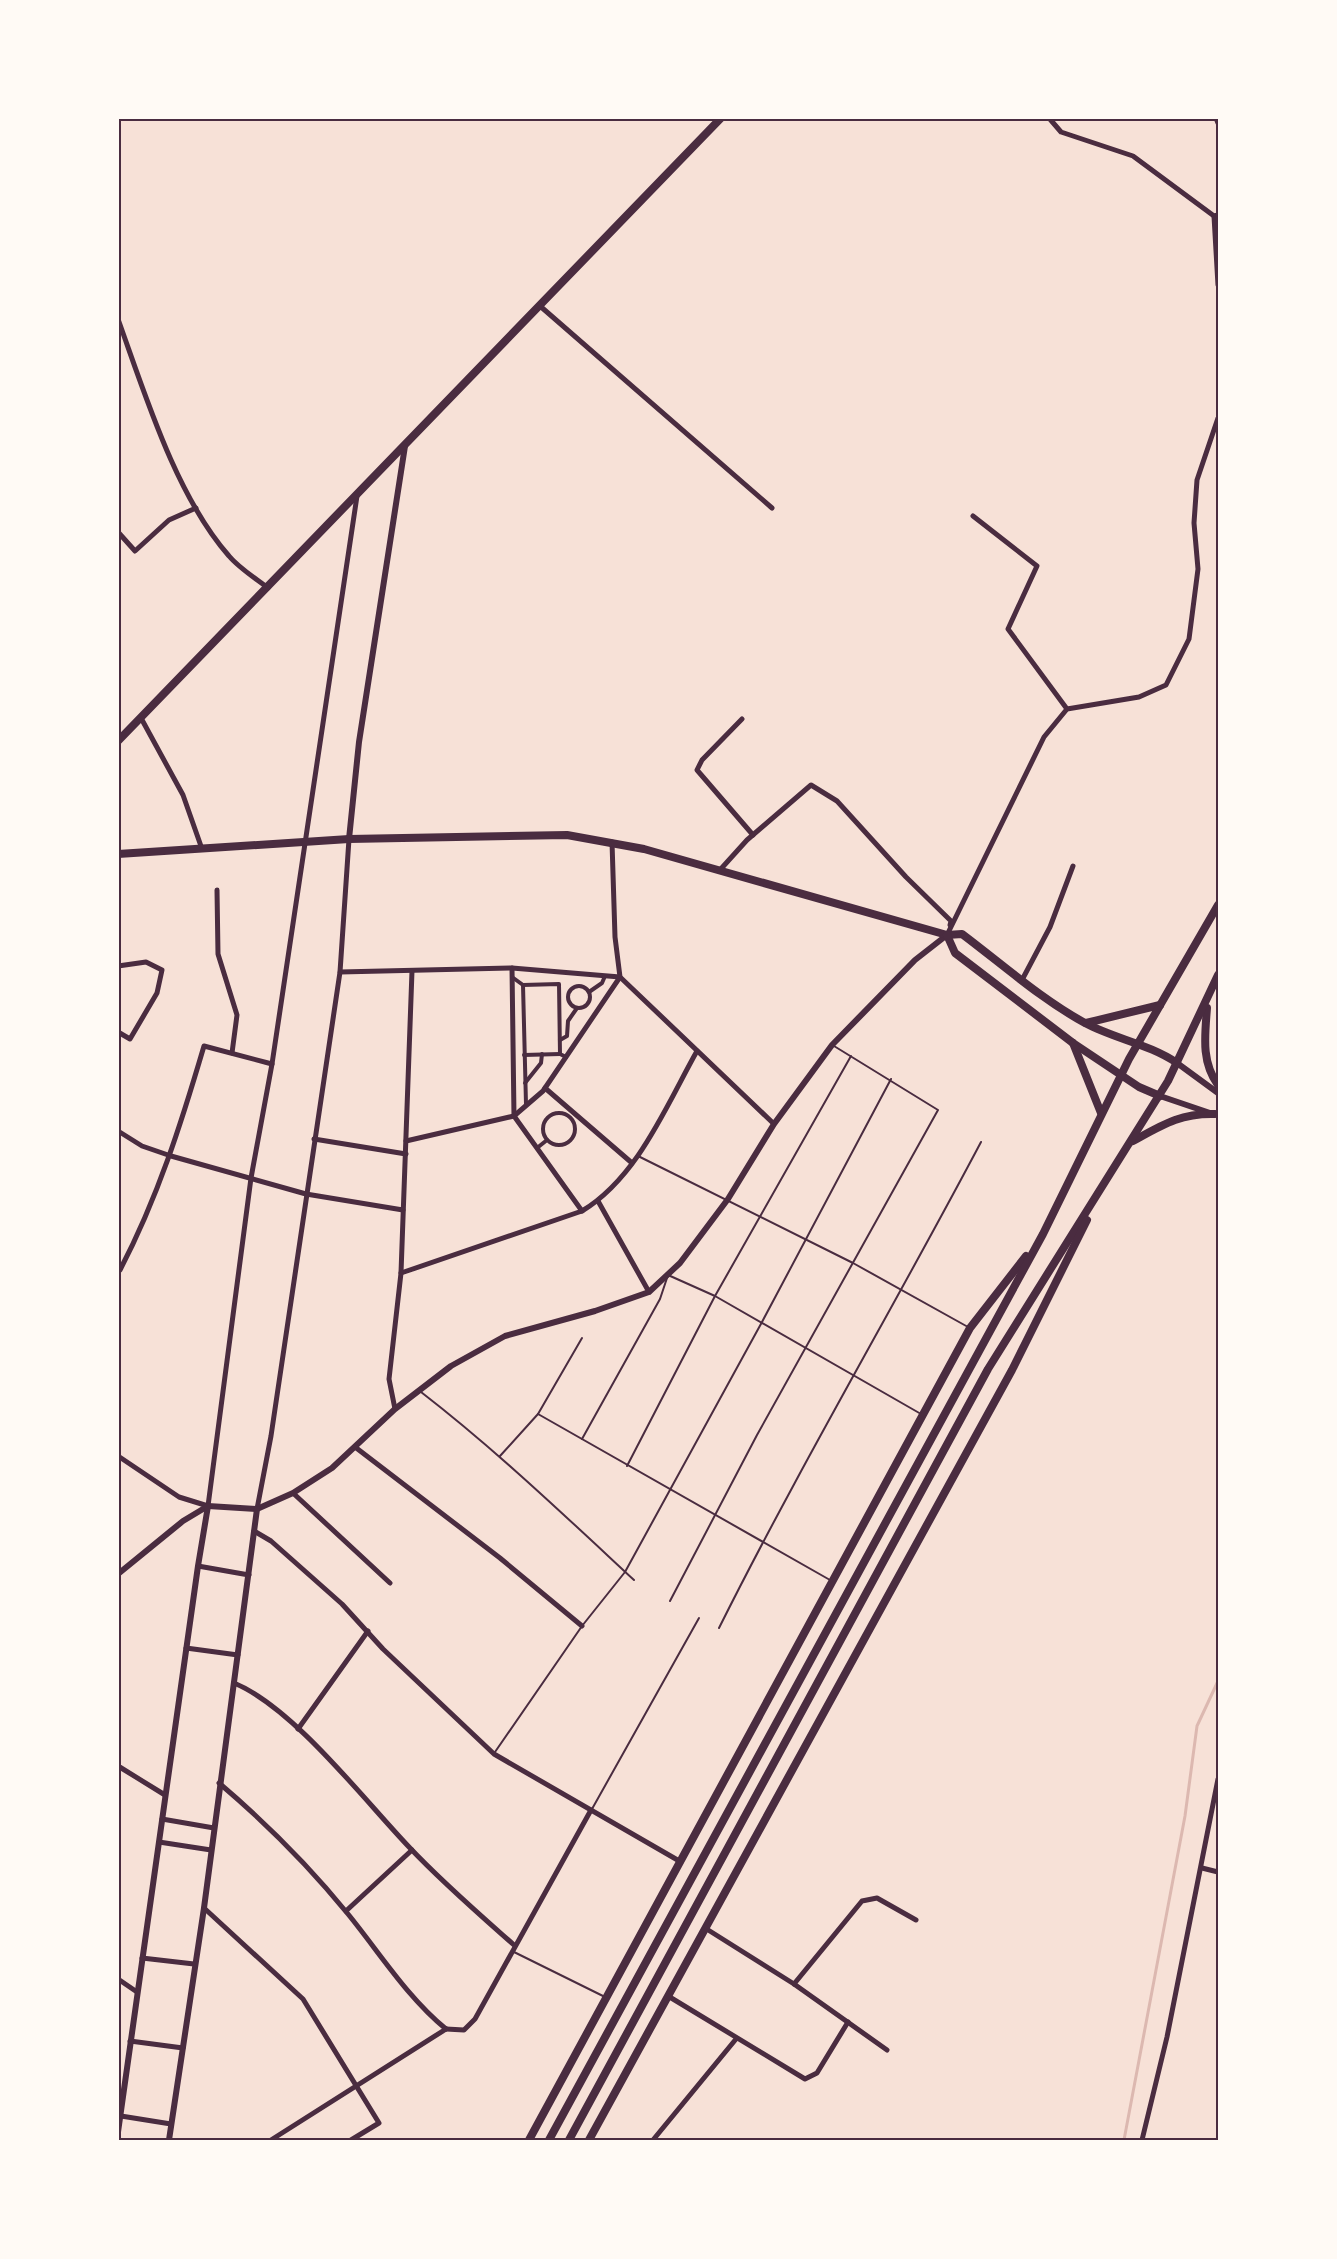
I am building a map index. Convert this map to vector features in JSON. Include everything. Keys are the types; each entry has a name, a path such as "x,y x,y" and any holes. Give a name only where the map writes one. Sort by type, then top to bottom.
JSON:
{"highway":[{"path":"549,2140 1043,1234 1129,1059 1218,905"},
{"path":"569,2140 988,1369 1160,1096 1207,1003 1218,975"},
{"path":"1207,1003 1204,1046 1211,1075 1218,1085"},
{"path":"1086,1023 1160,1005"},
{"path":"1073,1043 1101,1113"},
{"path":"1132,1141 1172,1120 1192,1113 1217,1115"},
{"path":"590,2140 1012,1370 1073,1253 1099,1193"},
{"path":"529,2140 970,1328 1043,1234"}],"main road":[{"path":"118,741 721,118"},
{"path":"118,854 349,839 567,835 612,842 644,849 947,935 962,934 1022,980 1086,1023 1159,1051 1177,1064"},
{"path":"947,935 955,953 1073,1043 1122,1073 1139,1087 1160,1096"}],"street":[{"path":"1049,118 1061,132 1133,156 1216,216 1218,285"},
{"path":"1216,118 1218,123"},
{"path":"540,306 772,508"},
{"path":"118,319 164,445 196,508 229,557 268,588"},
{"path":"118,1456 179,1497 208,1506 257,1509 293,1493 332,1468 395,1409 451,1366 505,1336 595,1311 649,1292 668,1275 680,1263 728,1200 774,1124 832,1044 915,960 947,935 1044,738 1067,709 1139,697 1166,685 1189,639 1198,569 1194,523 1197,480 1218,418"},
{"path":"170,2140 204,1908 257,1509 271,1436 340,972 349,839 359,741 405,447"},
{"path":"118,2132 121,2116 121,2085 130,2041 208,1506 251,1178 272,1064 357,496"},
{"path":"118,532 135,551 169,520 196,508"},
{"path":"973,516 1037,566 1008,629 1067,709"},
{"path":"141,718 183,795 202,849"},
{"path":"742,719 702,760 697,770 753,835"},
{"path":"719,871 753,835 811,785 837,801 906,877 951,921 947,935"},
{"path":"612,842 615,937 620,977 774,1124"},
{"path":"1022,980 1050,927 1073,867"},
{"path":"217,890 218,954 237,1015 232,1053"},
{"path":"118,966 146,962 162,970 157,993 130,1039 118,1032"},
{"path":"340,972 512,968 620,977"},
{"path":"512,968 514,1116 582,1211"},
{"path":"395,1409 389,1379 401,1273 412,971"},
{"path":"512,976 523,985 559,984 560,1040 563,1055"},
{"path":"560,1040 567,1036 568,1021 577,1008 587,1005 590,992 602,983 605,976"},
{"path":"406,1141 514,1116 545,1088 563,1055 620,977"},
{"path":"523,985 526,1105"},
{"path":"577,1008 571,1005 568,998 570,991 582,986 590,992"},
{"path":"559,998 568,998"},
{"path":"120,1270 146,1220 171,1156 204,1046 272,1064"},
{"path":"401,1273 582,1211 598,1201 638,1156 698,1051"},
{"path":"524,1084 541,1063 542,1054"},
{"path":"524,1055 563,1055"},
{"path":"1177,1064 1218,1093"},
{"path":"545,1088 572,1114 632,1163"},
{"path":"1160,1096 1217,1115"},
{"path":"547,1140 543,1128 547,1119 555,1113 572,1114"},
{"path":"547,1140 560,1145 570,1141 575,1126 572,1114"},
{"path":"118,1131 142,1146 171,1156 306,1194 404,1210"},
{"path":"314,1139 406,1154"},
{"path":"537,1148 547,1140"},
{"path":"598,1201 649,1292"},
{"path":"355,1447 500,1558 582,1626"},
{"path":"293,1493 390,1583"},
{"path":"118,1574 183,1521 208,1506"},
{"path":"254,1531 271,1541 342,1604 383,1649 494,1755 681,1862"},
{"path":"198,1566 249,1575"},
{"path":"298,1729 368,1631"},
{"path":"186,1648 238,1655"},
{"path":"234,1683 267,1702 298,1729 412,1850 513,1948"},
{"path":"118,1766 165,1795"},
{"path":"1142,2140 1167,2037 1218,1779"},
{"path":"219,1783 270,1827 346,1911 428,2014 446,2029"},
{"path":"271,2140 446,2029 464,2030 475,2019 591,1810"},
{"path":"162,1820 214,1828"},
{"path":"159,1842 211,1850"},
{"path":"346,1911 412,1850"},
{"path":"1202,1868 1218,1872"},
{"path":"794,1984 862,1901 877,1898 916,1920"},
{"path":"204,1908 303,1999 378,2123 351,2140"},
{"path":"705,1928 794,1984 887,2050"},
{"path":"142,1958 194,1964"},
{"path":"118,1979 136,1992"},
{"path":"668,1996 736,2039 808,2079 817,2073 848,2022"},
{"path":"653,2140 736,2039"},
{"path":"130,2041 183,2048"},
{"path":"121,2116 171,2124"}],"lane":[{"path":"670,1601 715,1514 938,1110 832,1044"},
{"path":"627,1466 715,1296 851,1056"},
{"path":"494,1755 582,1626 625,1572 762,1322 891,1079"},
{"path":"719,1628 763,1541 902,1291 981,1142"},
{"path":"638,1156 728,1200 760,1219 853,1263 970,1328"},
{"path":"582,1439 655,1308 668,1275 715,1296 922,1414"},
{"path":"500,1456 538,1414 582,1338"},
{"path":"420,1392 500,1456 634,1580"},
{"path":"538,1414 833,1582"},
{"path":"591,1810 699,1618"},
{"path":"513,1948 605,1997"}],"waterway":[{"path":"1124,2140 1185,1816 1197,1726 1218,1681"}]}
